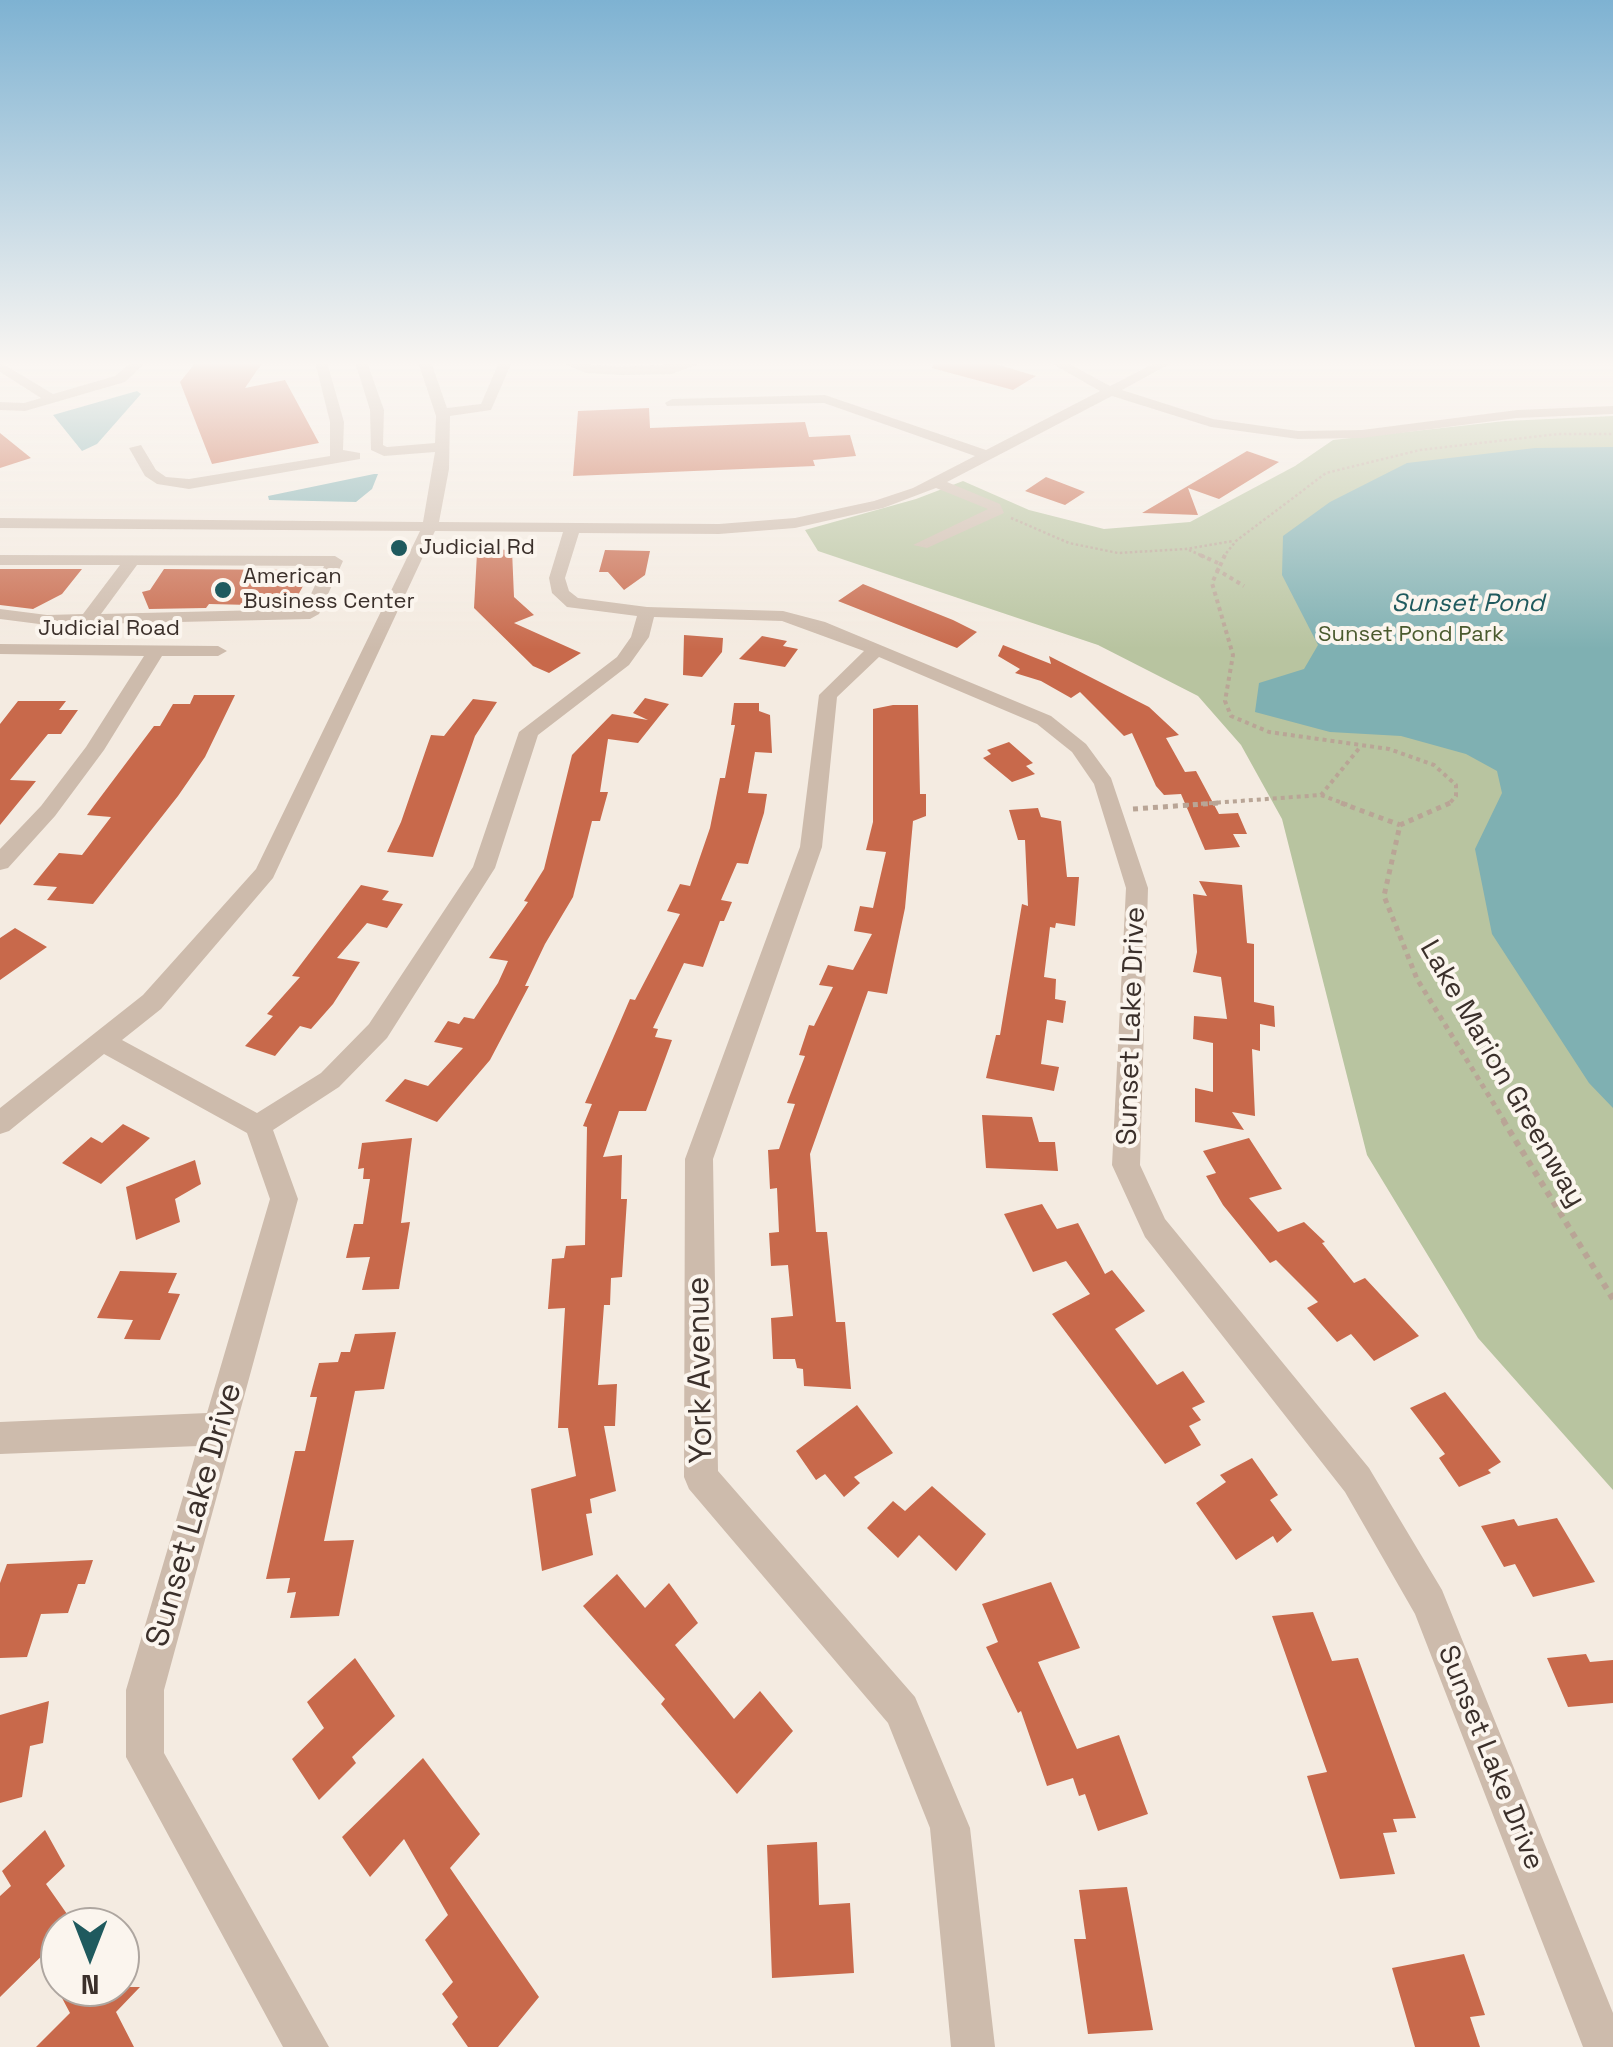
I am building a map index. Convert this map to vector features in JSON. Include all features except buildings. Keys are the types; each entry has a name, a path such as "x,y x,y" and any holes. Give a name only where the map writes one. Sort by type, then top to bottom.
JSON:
{"street":[{"path":"141,458 150,473 162,481 188,484 338,458"},
{"path":"0,1123 152,1002 264,873 430,526 442,458"},
{"path":"0,523 719,529 794,523 878,505 982,458"},
{"path":"921,545 996,513 995,507 935,482"},
{"path":"245,561 269,525"},
{"name":"Sunset Lake Drive","path":"572,528 557,578 561,593 573,602 647,612 783,616 819,626 1044,720 1079,748 1104,783 1138,888 1126,1165 1155,1228 1356,1480 1428,1603 1605,2047"},
{"path":"0,560 335,561 310,614 87,620 0,614"},
{"path":"87,620 132,561"},
{"path":"104,1042 258,1126 330,1080 378,1030 484,868 528,732 624,661 640,637 647,612"},
{"name":"York Avenue","path":"876,648 828,695 811,847 699,1159 701,1477 902,1710 950,1828 972,2047"},
{"name":"Judicial Road","path":"0,650 218,651"},
{"path":"0,863 48,811 94,750 155,652"},
{"name":"Sunset Lake Drive","path":"258,1126 284,1198 145,1690 145,1757 307,2047"},
{"path":"0,1438 220,1429"}],"path":[{"path":"1113,811 1321,795 1400,825 1448,805 1456,796 1456,785 1434,765 1389,750 1270,732 1231,716 1225,701 1233,655 1212,583 1217,566 1236,541 1314,480 1341,468 1387,458"},
{"path":"1186,549 1244,586"},
{"path":"1321,795 1361,746"},
{"name":"Lake Marion Greenway","path":"1400,825 1384,896 1417,979 1613,1299"}],"green space":[{"name":"Sunset Pond Park","path":"1307,458 1613,458 1613,1490 1478,1338 1367,1155 1282,819 1241,745 1198,696 1098,645 818,551 805,530 916,499 963,481 1029,510 1104,529 1190,522"}],"water":[{"name":"Sunset Pond","path":"1454,458 1613,458 1613,1108 1589,1083 1492,934 1475,849 1502,793 1497,771 1466,754 1401,736 1330,732 1255,712 1259,683 1304,669 1318,645 1282,575 1283,536 1330,502 1407,463"},
{"path":"378,474 372,489 356,502 269,500 268,496"}],"place":[{"name":"Judicial Rd","path":"399,548"},
{"name":"American Business Center","path":"223,590"}]}
